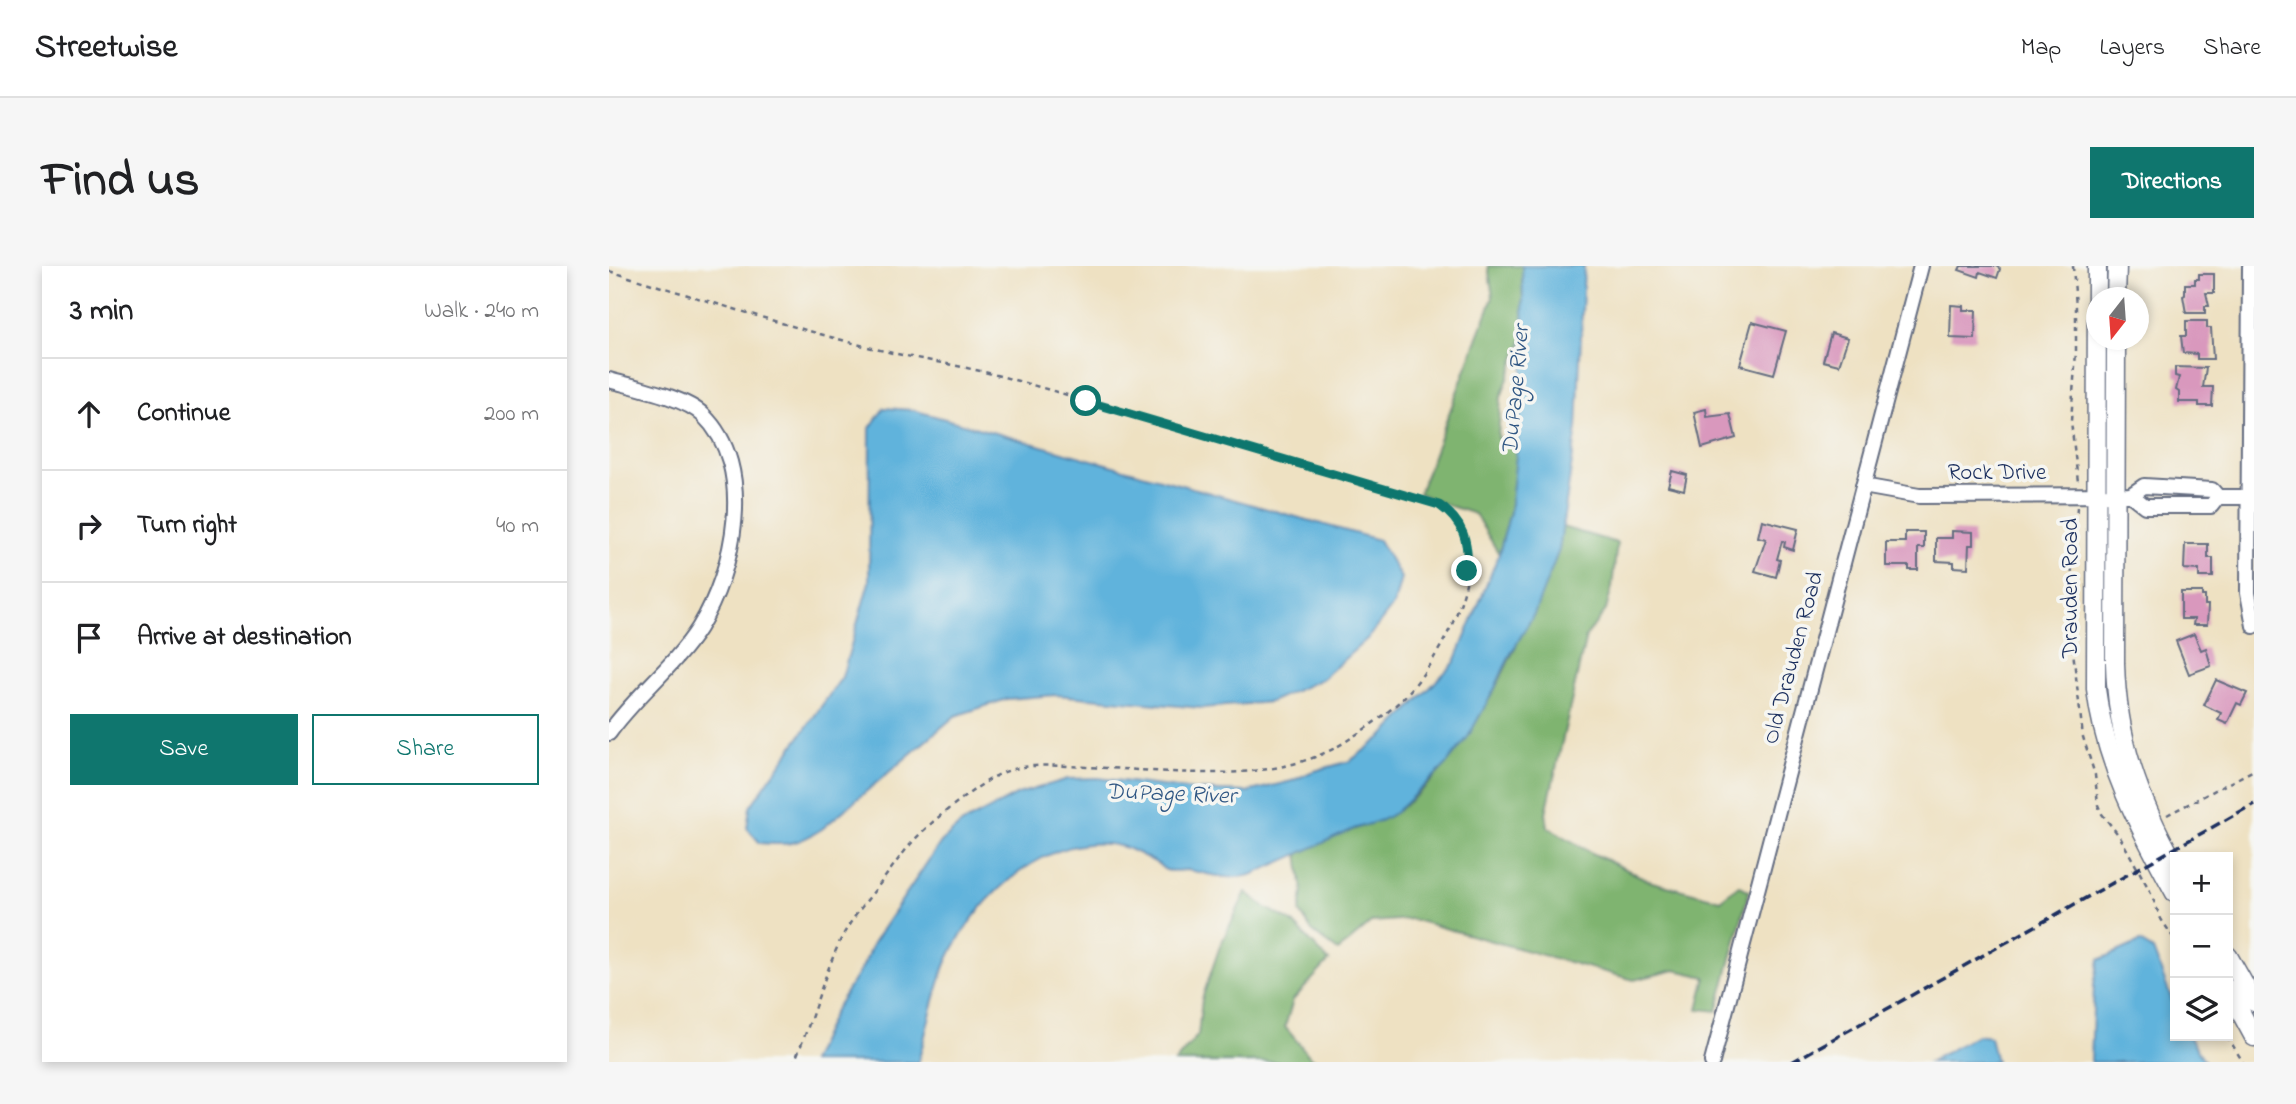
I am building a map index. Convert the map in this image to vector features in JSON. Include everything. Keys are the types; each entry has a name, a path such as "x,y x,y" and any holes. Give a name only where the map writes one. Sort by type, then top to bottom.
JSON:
{"street":[{"name":"Old Drauden Road","path":"1711,1062 1921,266"},
{"name":"Drauden Road","path":"2097,266 2095,662 2099,718 2127,801 2170,883"},
{"path":"2116,266 2116,287"},
{"path":"2250,266 2251,497 2248,593 2254,626"},
{"name":"Drauden Road","path":"2116,350 2123,495 2115,663 2118,714 2131,767 2153,822 2170,854"},
{"path":"609,380 674,399 702,413 720,435 732,464 735,499 726,565 715,597 698,629 614,715 609,733"},
{"name":"Rock Drive","path":"1863,485 1919,496 2123,495 2144,486 2212,490 2218,497 2251,497"},
{"path":"2233,965 2254,1002"},
{"path":"2233,998 2254,1037"}],"path":[{"path":"609,271 818,334 1010,379 1349,480 1426,500 1451,513 1466,538 1467,571 1454,620 1444,643 1416,684 1399,702 1338,746 1292,764 1253,770 1189,773 1038,766 1000,773 921,832 851,920 823,982 794,1062"},
{"path":"2153,822 2254,770"},
{"path":"2230,1041 2243,1062"}],"green space":[{"path":"1488,266 1522,266 1524,336 1501,397 1498,438 1519,442 1510,512 1499,554 1475,514 1419,493 1493,297"},
{"path":"1562,527 1617,543 1612,587 1606,610 1586,636 1546,813 1548,827 1592,853 1652,882 1720,900 1739,885 1749,891 1717,1011 1698,1009 1706,977 1675,970 1634,980 1411,919 1372,922 1338,951 1312,931 1300,912 1303,892 1298,853 1397,811 1426,787 1451,758 1473,726 1511,657 1559,550"},
{"path":"1246,892 1265,907 1292,922 1329,961 1293,1000 1285,1027 1310,1057 1319,1062 1175,1062 1198,1035 1202,999 1220,946"}],"water":[{"name":"DuPage River","path":"1522,266 1584,266 1577,428 1559,550 1534,614 1494,690 1468,737 1445,766 1396,812 1382,820 1354,829 1251,875 1226,877 1187,870 1168,871 1124,847 1097,844 1070,847 1044,857 1019,872 997,891 961,936 939,983 918,1062 811,1062 836,1008 863,966 873,943 941,842 961,824 1018,794 1068,779 1098,778 1193,790 1247,792 1292,781 1311,772 1350,761 1383,736 1455,662 1499,554 1510,512 1522,400"},
{"path":"884,408 913,410 1379,540 1401,578 1394,604 1368,638 1322,679 1270,702 1202,708 1056,695 1007,699 955,716 822,829 793,843 760,843 747,828 750,807 842,677 869,582 870,428"},
{"path":"2140,942 2153,950 2170,995 2170,1041 2192,1041 2205,1062 2091,1062 2094,984 2099,960"},
{"path":"1977,1035 1990,1037 1996,1062 1929,1062"}],"building":[{"path":"1961,266 1996,266 2000,269 1997,278 1980,272 1979,277 1959,270"},
{"path":"2199,274 2214,274 2214,293 2206,293 2209,306 2205,306 2205,313 2186,313 2183,296 2185,284 2195,284"},
{"path":"1951,305 1963,306 1963,310 1976,310 1975,339 1950,338"},
{"path":"2186,321 2207,321 2207,328 2211,328 2213,359 2197,359 2197,354 2183,353 2181,336 2186,336"},
{"path":"1752,322 1786,331 1774,374 1740,365"},
{"path":"1831,333 1848,338 1839,365 1823,361"},
{"path":"2175,367 2206,368 2203,387 2213,387 2212,406 2199,406 2199,402 2179,402 2179,392 2176,390 2179,377 2175,376"},
{"path":"1706,409 1707,417 1730,414 1736,438 1702,448 1694,412"},
{"path":"1672,471 1687,475 1684,490 1668,486"},
{"path":"1762,520 1798,529 1793,550 1784,547 1785,542 1782,541 1776,577 1755,571 1766,539 1758,537"},
{"path":"1952,531 1973,532 1973,545 1969,545 1968,568 1954,567 1954,562 1936,561 1936,538 1952,538"},
{"path":"1905,532 1924,532 1924,548 1918,548 1918,570 1909,570 1909,566 1886,566 1886,542 1905,542"},
{"path":"2185,544 2208,544 2208,558 2213,558 2213,577 2199,577 2199,570 2184,569"},
{"path":"2181,592 2202,592 2205,605 2208,605 2207,625 2193,625 2194,619 2181,619"},
{"path":"2194,634 2201,650 2206,648 2211,666 2189,674 2176,641"},
{"path":"2216,680 2247,693 2241,705 2237,703 2227,724 2218,720 2221,713 2204,705"}],"railway":[{"path":"1792,1062 2254,804"}],"route":[{"path":"1086,401 1439,505 1451,513 1466,538 1467,571"}]}
